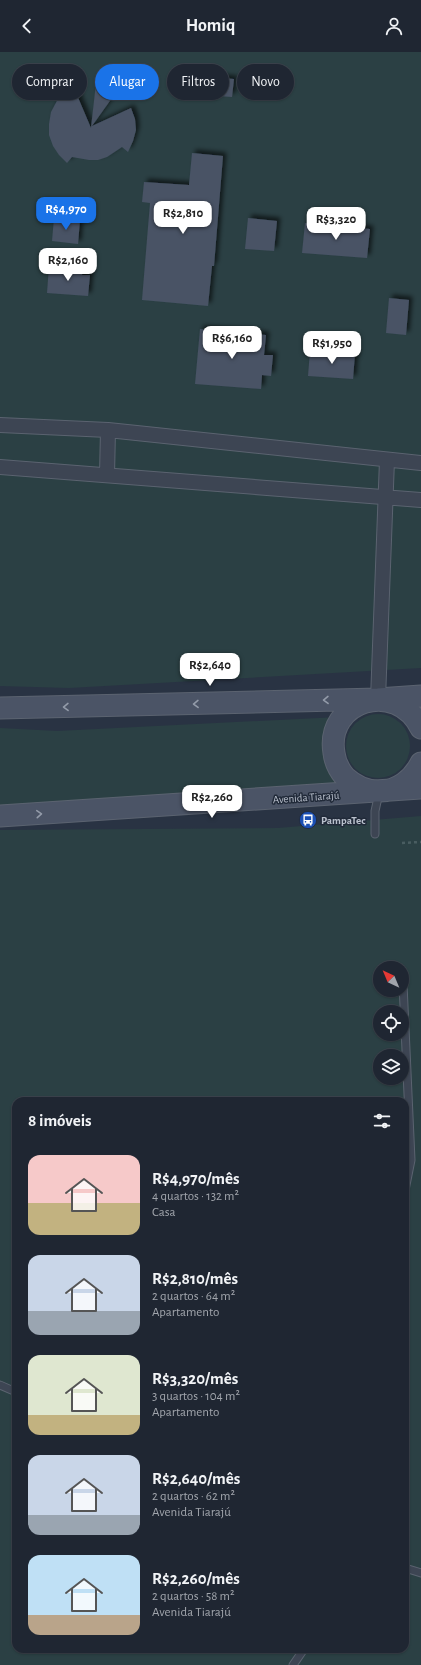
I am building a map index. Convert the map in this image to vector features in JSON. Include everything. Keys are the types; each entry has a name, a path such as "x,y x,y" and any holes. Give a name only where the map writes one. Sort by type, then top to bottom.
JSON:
{"main road":[{"path":"0,708 378,699 421,696"},
{"path":"421,728 416,719 406,708 393,701 378,699 364,702 351,709 341,719 335,732 333,746 335,761 342,773 352,783 365,790 379,792 396,788 411,778 421,763"},
{"name":"Avenida Tiarajú","path":"0,816 379,792 421,788"}],"street":[{"path":"0,425 108,430 421,463"},
{"path":"107,475 108,430"},
{"path":"378,699 384,496 387,460"},
{"path":"0,467 421,500"}],"lane":[{"path":"375,834 375,812 379,792"},
{"path":"404,997 408,1097"},
{"path":"409,1116 411,1160 409,1170"},
{"path":"0,1384 12,1390"},
{"path":"409,1569 421,1573"},
{"path":"293,1665 301,1653"}],"path":[{"path":"402,843 421,842"}],"green space":[{"path":"0,52 421,52 421,668 69,688 0,686"},
{"path":"372,714 384,714 401,723 408,734 410,746 408,758 401,769 384,778 372,778 360,773 351,764 346,752 346,740 351,728 360,719"},
{"path":"339,717 345,789 0,809 0,728 57,731"},
{"path":"421,816 421,1665 0,1665 0,830 278,828"}],"building":[{"path":"229,79 234,79 232,97 229,97"},
{"path":"95,92 95,100 111,100 92,126 131,108 135,119 136,130 128,152 122,147 107,157 98,160 72,157 67,163 53,146 49,135 51,112 57,100 79,100 91,128"},
{"path":"192,153 223,156 214,266 212,266 208,306 142,300 150,203 142,202 144,182 189,185"},
{"path":"54,218 80,220 78,244 52,241"},
{"path":"248,218 277,221 274,251 245,249"},
{"path":"305,223 370,229 367,258 302,253"},
{"path":"49,266 83,269 82,275 90,275 88,296 47,293"},
{"path":"389,298 409,300 406,335 386,333"},
{"path":"200,329 266,335 264,355 273,355 271,376 262,375 261,389 195,384"},
{"path":"310,351 355,354 353,379 308,376"}],"place":[{"name":"PampaTec","path":"308,820"}]}
